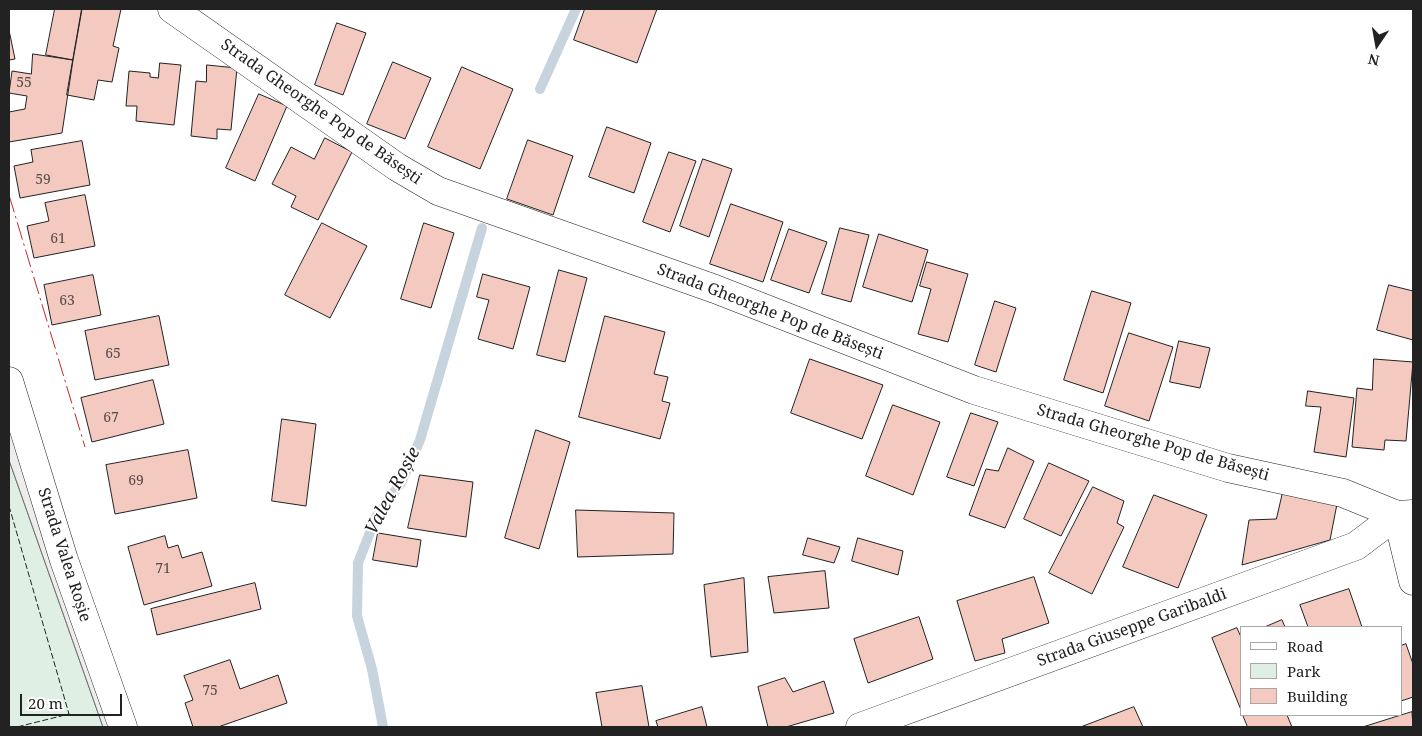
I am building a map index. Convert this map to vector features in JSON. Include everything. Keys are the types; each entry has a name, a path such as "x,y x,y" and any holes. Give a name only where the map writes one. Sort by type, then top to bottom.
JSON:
{"street":[{"name":"Strada Gheorghe Pop de Băsești","path":"172,9 397,167 438,191 715,289 974,390 1228,468 1344,493 1405,515"},
{"name":"Strada Valea Roșie","path":"9,381 64,560 123,727"},
{"path":"1405,515 1413,581"},
{"name":"Strada Giuseppe Garibaldi","path":"860,727 1356,546 1405,515"}],"green space":[{"path":"9,460 103,727 9,727"}],"shaded area":[{"path":"9,380 123,727 103,727 9,460"}],"building":[{"path":"55,9 82,9 73,60 46,55"},
{"path":"82,9 121,9 113,46 119,48 112,82 98,80 94,100 67,95"},
{"path":"585,9 657,9 637,63 574,40"},
{"path":"337,23 366,33 343,95 315,85"},
{"path":"9,30 15,59 9,60"},
{"path":"33,54 73,60 62,133 9,142 9,112 25,109 27,96 9,93 12,71 31,74"},
{"path":"393,62 431,78 405,139 367,124"},
{"path":"160,63 181,65 174,125 136,121 137,106 126,106 129,71 150,73 150,77 158,78"},
{"path":"207,65 237,68 231,130 217,129 217,139 191,136 196,81 206,82"},
{"path":"462,67 513,89 480,169 428,147"},
{"path":"259,94 287,106 255,181 226,168"},
{"path":"607,127 651,143 634,193 589,177"},
{"path":"325,138 352,152 318,220 291,207 296,196 272,184 291,147 314,159"},
{"path":"528,140 573,156 553,215 507,199"},
{"path":"82,141 90,185 20,198 14,166 33,162 31,150"},
{"path":"669,152 696,161 670,232 643,222"},
{"path":"703,159 732,169 709,237 680,226"},
{"path":"85,195 95,246 34,258 27,226 49,221 45,203"},
{"path":"731,204 783,222 763,282 710,264"},
{"path":"322,223 367,246 330,318 285,295"},
{"path":"424,223 454,233 431,308 401,299"},
{"path":"840,228 869,235 851,302 822,294"},
{"path":"789,229 827,242 809,293 771,280"},
{"path":"879,234 928,250 912,302 863,287"},
{"path":"927,262 968,274 948,342 918,334 931,289 920,286"},
{"path":"559,270 587,278 565,362 537,355"},
{"path":"483,274 530,287 513,349 478,339 489,300 477,297"},
{"path":"93,275 101,315 52,325 44,285"},
{"path":"1389,285 1413,291 1413,340 1377,330"},
{"path":"1092,291 1131,303 1103,393 1064,380"},
{"path":"995,301 1016,308 996,372 975,365"},
{"path":"159,316 169,365 95,380 85,331"},
{"path":"605,316 665,332 654,374 668,377 662,401 670,403 660,439 579,417"},
{"path":"1129,333 1173,347 1149,421 1105,406"},
{"path":"1179,341 1210,348 1200,388 1170,382"},
{"path":"810,359 883,385 862,439 791,413"},
{"path":"1374,359 1413,362 1406,441 1385,440 1384,450 1352,447 1357,388 1372,390"},
{"path":"153,380 164,424 92,442 81,398"},
{"path":"1308,391 1354,398 1346,457 1314,452 1321,407 1306,406"},
{"path":"893,405 940,422 913,495 866,476"},
{"path":"971,413 998,422 974,486 947,477"},
{"path":"282,419 316,424 306,506 272,501"},
{"path":"536,430 570,442 539,549 505,538"},
{"path":"1008,448 1034,461 1005,528 969,515 986,469 998,471"},
{"path":"188,450 197,498 115,514 106,465"},
{"path":"1049,463 1089,481 1061,536 1024,519"},
{"path":"420,475 473,482 466,537 408,528"},
{"path":"1093,487 1124,501 1117,523 1124,527 1092,594 1049,573"},
{"path":"1283,492 1337,504 1330,540 1242,565 1249,520 1276,519"},
{"path":"1154,495 1207,515 1178,588 1123,567"},
{"path":"576,510 674,513 673,554 578,557"},
{"path":"378,533 421,540 417,567 373,560"},
{"path":"165,536 168,548 178,545 182,558 202,552 212,586 144,605 128,547"},
{"path":"808,538 840,547 834,563 803,555"},
{"path":"858,538 903,551 898,575 852,561"},
{"path":"825,571 829,608 774,613 768,577"},
{"path":"1034,577 1049,623 1002,639 1005,653 975,661 957,601"},
{"path":"744,578 748,652 711,657 704,585"},
{"path":"255,583 261,609 157,635 151,609"},
{"path":"1349,589 1362,626 1308,626 1300,605"},
{"path":"919,617 933,659 868,683 854,639"},
{"path":"1282,620 1285,626 1267,626"},
{"path":"1237,628 1240,635 1240,708 1212,638"},
{"path":"1406,644 1413,664 1413,697 1402,701 1402,646"},
{"path":"230,660 240,689 278,675 287,703 218,727 193,727 185,703 193,700 184,676"},
{"path":"785,678 793,692 824,681 834,713 786,727 768,727 758,687"},
{"path":"642,686 649,727 602,727 596,693"},
{"path":"702,707 707,727 658,727 656,721"},
{"path":"1134,707 1143,727 1081,727"},
{"path":"1412,712 1413,727 1363,727 1402,716"},
{"path":"1243,716 1287,716 1292,727 1248,727"}],"waterway":[{"name":"Valea Roșie","path":"540,89 576,9"},
{"name":"Valea Roșie","path":"383,727 372,669 357,616 358,563 376,517 401,483 420,440 482,228"}],"fence":[{"path":"9,506 69,714 17,727"}],"power":[{"path":"9,195 85,447"}]}
